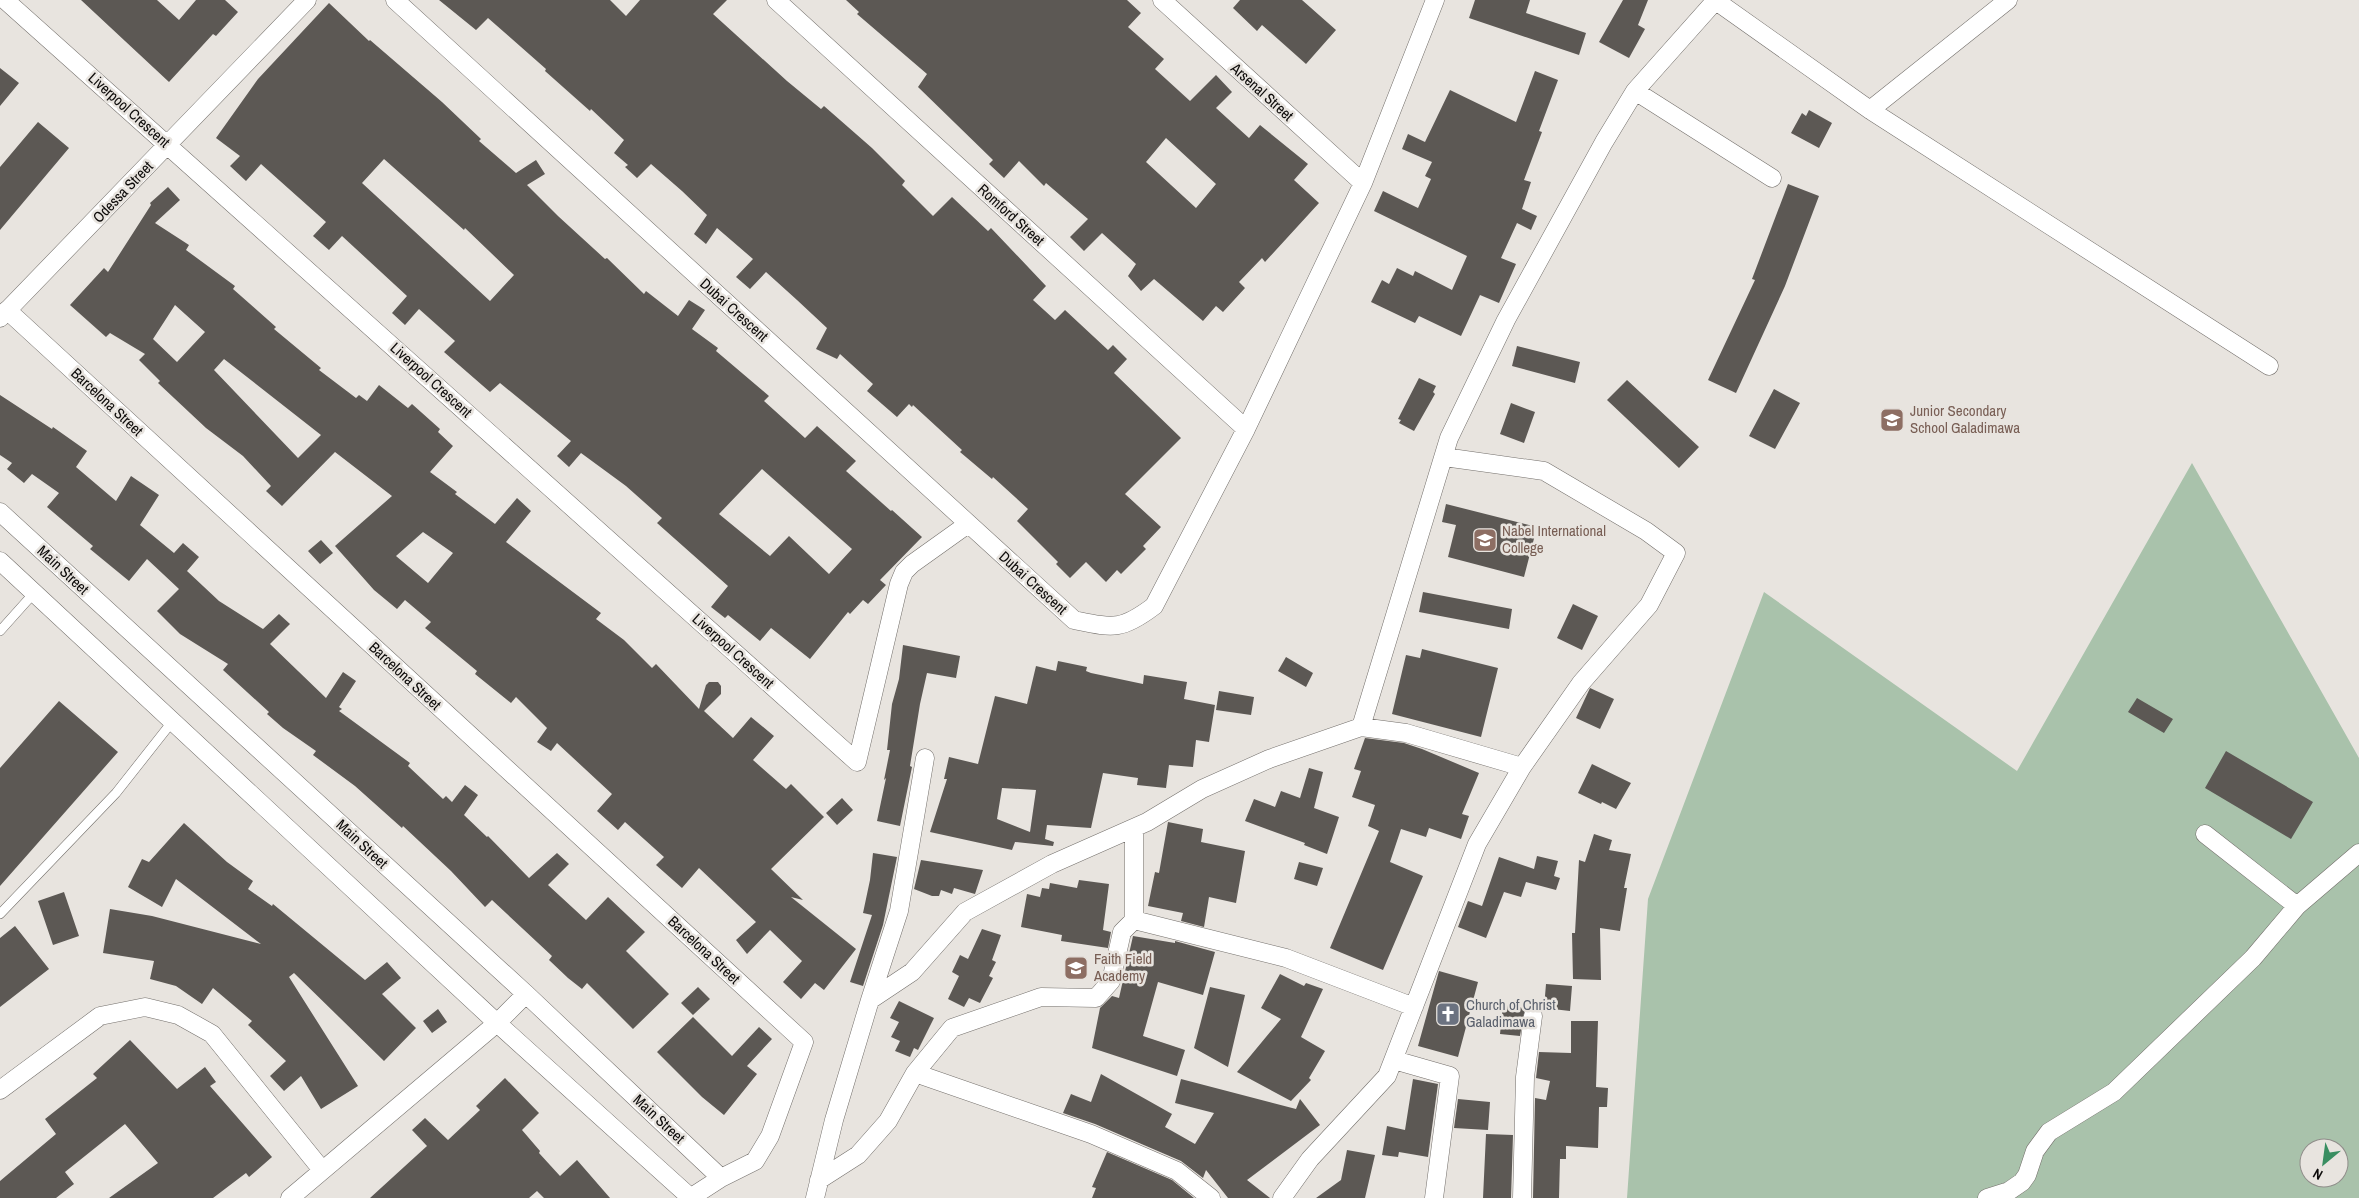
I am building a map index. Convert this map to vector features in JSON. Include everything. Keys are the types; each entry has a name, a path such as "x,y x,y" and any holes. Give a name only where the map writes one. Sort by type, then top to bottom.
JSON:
{"street":[{"name":"Liverpool Crescent","path":"5,0 857,762 899,584 904,572 912,564 968,524"},
{"name":"Odessa Street","path":"4,314 307,0"},
{"name":"Dubai Crescent","path":"396,0 1074,620 1107,627 1133,622 1154,606 1246,429"},
{"name":"Romford Street","path":"776,0 1246,429"},
{"name":"Arsenal Street","path":"1162,0 1363,183"},
{"path":"1246,429 1363,183 1435,0"},
{"path":"1361,727 1449,438 1506,320 1604,142 1635,91 1716,0 1870,110 2269,366"},
{"path":"1870,110 2008,0"},
{"path":"1635,91 1772,178"},
{"name":"Barcelona Street","path":"4,314 804,1042 770,1136 755,1161 721,1178"},
{"path":"1282,1198 1310,1159 1388,1076 1477,844 1522,767 1581,683 1649,605 1676,553 1646,532 1544,472 1444,457"},
{"name":"Main Street","path":"0,512 526,994 721,1178"},
{"path":"0,561 497,1023 690,1198 721,1178"},
{"path":"870,1000 912,972 965,912 1052,864 1134,828 1202,789 1269,760 1361,727 1406,734 1522,767"},
{"path":"815,1198 834,1120 870,1000 900,911 925,758"},
{"path":"820,1180 858,1155 882,1128 888,1121 914,1073 952,1028 1041,997 1096,998 1111,981 1122,932 1134,920 1134,828"},
{"path":"2205,834 2297,906"},
{"path":"1987,1198 2009,1191 2022,1182 2027,1174 2035,1151 2049,1132 2114,1092 2253,958 2297,906 2359,853"},
{"path":"1134,920 1286,958 1414,1007"},
{"path":"290,1198 497,1023 526,994"},
{"path":"0,1090 100,1016 145,1007 178,1015 212,1034 322,1170"},
{"path":"1522,1198 1525,1077 1533,1016"},
{"path":"1394,1060 1450,1076 1434,1198"},
{"path":"914,1073 1091,1134 1177,1171 1211,1198"}],"lane":[{"path":"0,631 34,593"},
{"path":"0,914 116,793 172,722"}],"green space":[{"path":"2192,463 2359,758 2359,1198 1627,1198 1648,899 1764,592 2017,771"}],"building":[{"path":"81,0 157,0 179,20 196,0 225,0 238,12 216,36 213,34 169,82"},
{"path":"439,0 610,0 626,16 640,0 727,0 713,14 787,81 821,109 824,106 872,148 905,181 902,185 933,216 952,197 988,231 991,228 1046,286 1033,300 1055,320 1065,310 1108,350 1113,345 1127,359 1114,373 1181,438 1125,494 1161,527 1143,546 1146,549 1121,574 1117,570 1106,582 1086,562 1070,578 1056,564 1058,562 1017,521 1028,509 993,477 992,479 960,452 962,450 913,405 912,407 909,404 897,417 867,391 873,384 840,354 837,359 816,349 827,328 766,272 750,289 736,277 753,259 717,228 706,244 694,234 707,215 682,191 651,164 637,178 625,167 628,165 614,153 624,140 591,109 590,111 488,18 476,30"},
{"path":"846,0 1127,0 1141,13 1128,27 1164,59 1155,69 1190,101 1216,75 1232,92 1216,108 1249,138 1260,125 1308,164 1294,180 1319,203 1265,262 1262,258 1239,282 1245,288 1223,312 1216,306 1203,321 1154,279 1141,291 1128,276 1136,264 1102,233 1084,251 1070,237 1088,219 1046,183 1044,186 1019,161 1004,178 989,164 993,160 918,87 927,74 857,14 859,12","holes":["1166,138 1216,184 1196,208 1146,162"]},
{"path":"1240,0 1302,0 1336,30 1306,64 1262,25 1257,31 1233,8"},
{"path":"1475,0 1530,0 1526,13 1586,33 1579,55 1469,18"},
{"path":"1623,0 1648,0 1638,25 1645,29 1629,58 1599,42"},
{"path":"329,3 369,41 442,102 481,139 479,141 516,173 536,160 545,174 527,185 558,216 605,259 607,258 644,294 646,291 678,316 689,300 705,310 692,329 718,348 716,351 769,396 764,401 805,438 817,426 856,461 846,471 922,537 880,580 886,585 868,604 863,600 850,614 848,612 810,659 771,628 760,641 728,615 725,618 711,607 728,586 657,523 662,518 626,486 581,453 569,467 557,456 571,441 500,383 490,392 444,352 455,341 419,309 405,325 392,313 407,296 342,236 329,250 313,236 326,222 261,164 246,181 230,166 240,156 216,138 258,79","holes":["384,159 464,230 465,228 514,275 490,301 362,183","762,469 852,549 829,574 789,536 770,556 719,514"]},
{"path":"0,68 19,83 0,106"},
{"path":"1535,71 1558,80 1539,131 1542,132 1524,180 1531,182 1522,209 1537,216 1531,230 1517,223 1501,258 1516,264 1499,303 1480,295 1461,336 1419,316 1415,323 1371,302 1382,280 1389,284 1397,268 1413,276 1415,271 1452,290 1467,256 1374,211 1383,191 1418,208 1431,179 1425,176 1432,162 1402,149 1408,134 1425,142 1450,90 1516,122"},
{"path":"1809,110 1832,123 1819,148 1791,133 1802,113 1806,116"},
{"path":"38,122 69,148 0,230 0,167"},
{"path":"1788,184 1819,196 1785,286 1736,393 1708,380 1755,280 1752,279"},
{"path":"168,187 180,200 155,223 189,245 186,250 235,286 233,289 276,327 274,329 321,368 319,370 356,398 359,395 367,401 379,385 408,408 412,404 440,429 438,432 453,446 430,472 457,492 455,494 495,524 517,498 531,511 506,542 601,613 596,619 624,640 652,668 656,664 699,709 706,685 709,682 718,682 721,686 721,694 704,711 733,738 751,717 774,736 753,760 786,789 791,784 824,817 771,869 803,900 791,897 856,949 824,990 815,983 801,999 783,982 802,961 770,930 747,954 736,940 756,922 699,868 682,888 656,865 664,857 625,822 618,830 597,811 612,794 557,743 551,751 537,742 547,728 516,697 511,703 475,674 477,671 425,628 431,622 405,600 397,609 374,590 335,546 392,496 335,452 282,506 266,491 271,486 243,456 206,428 158,383 160,381 139,360 145,354 110,333 106,337 70,305 104,268 108,272 151,205 150,203","holes":["175,305 205,332 177,362 153,339","224,359 321,435 298,458 214,370","423,532 453,553 428,583 396,556"]},
{"path":"1517,346 1580,362 1575,383 1512,366"},
{"path":"1419,378 1436,386 1433,392 1435,394 1414,431 1399,423 1401,420 1398,419"},
{"path":"1627,380 1699,447 1679,468 1607,400"},
{"path":"1774,389 1800,403 1775,449 1749,436"},
{"path":"0,395 52,429 53,427 87,451 76,467 116,501 131,476 159,495 140,525 174,553 183,543 199,557 187,571 219,601 263,629 279,614 290,624 270,644 326,698 343,672 356,681 339,707 342,709 339,711 410,763 408,766 443,799 446,796 452,802 465,785 478,795 464,815 488,836 529,878 557,853 569,864 548,885 586,920 608,897 645,932 626,951 669,994 633,1029 587,983 582,989 568,978 549,960 552,956 492,900 485,907 451,871 403,826 402,828 355,786 313,755 316,751 283,728 267,714 269,712 223,670 228,664 180,634 157,611 179,589 147,559 129,581 90,549 93,546 47,507 59,493 32,474 24,483 7,469 12,463 0,455"},
{"path":"1511,403 1535,412 1524,443 1500,434"},
{"name":"Nabel International College","path":"1446,504 1537,527 1524,577 1448,557 1456,525 1442,522"},
{"path":"321,540 333,553 320,564 308,551"},
{"path":"1423,592 1512,609 1509,629 1419,612"},
{"path":"1573,604 1598,616 1582,650 1557,638"},
{"path":"903,645 960,656 956,678 927,673 910,766 912,767 900,826 877,821 886,778 884,780 890,750 887,750 892,704 899,679"},
{"path":"1422,649 1498,668 1481,737 1392,714 1406,655 1420,658"},
{"path":"1286,657 1313,673 1306,687 1278,671"},
{"path":"1058,661 1087,667 1086,671 1091,673 1143,684 1144,675 1187,682 1184,699 1215,705 1209,742 1196,740 1193,767 1169,765 1166,788 1137,785 1138,778 1103,773 1091,828 1047,825 1045,839 1054,842 1053,846 1015,842 1012,850 930,832 947,779 944,779 949,757 978,764 995,696 1027,704 1036,666 1056,671","holes":["1002,788 1036,790 1030,832 997,819"]},
{"path":"1590,688 1614,699 1600,729 1576,718"},
{"path":"1219,691 1254,697 1251,715 1216,710"},
{"path":"2137,698 2173,719 2164,733 2128,712"},
{"path":"59,701 118,752 0,886 0,768"},
{"path":"1365,738 1404,743 1479,773 1462,814 1469,816 1461,839 1429,828 1426,837 1401,829 1390,862 1423,876 1383,970 1330,948 1379,831 1368,826 1375,805 1352,797 1361,771 1354,769"},
{"path":"2226,751 2313,802 2291,839 2205,788"},
{"path":"1592,764 1631,783 1616,809 1578,793"},
{"path":"1309,768 1323,772 1314,808 1339,817 1327,854 1304,845 1305,843 1245,821 1254,799 1275,807 1281,791 1300,798"},
{"path":"842,798 853,810 837,825 826,813"},
{"path":"1168,822 1203,829 1201,842 1245,851 1236,903 1209,897 1204,927 1181,921 1183,913 1148,906 1155,872 1159,873"},
{"path":"184,823 227,862 253,881 248,889 272,906 273,904 365,980 387,962 401,978 382,994 416,1028 384,1061 294,973 289,977 358,1086 321,1109 301,1076 284,1091 270,1076 286,1061 248,1025 252,1021 213,988 202,1004 176,986 150,979 154,961 103,953 110,909 152,916 261,944 176,879 162,907 128,887 142,859 149,862"},
{"path":"1594,834 1612,840 1609,850 1631,854 1624,888 1627,888 1620,931 1600,928 1601,980 1573,979 1572,933 1575,933 1579,860 1585,862"},
{"path":"873,853 897,857 883,925 863,986 850,982 872,915 863,913"},
{"path":"1537,856 1558,861 1554,876 1560,878 1556,890 1526,882 1521,897 1504,892 1486,938 1458,927 1468,901 1482,906 1499,857 1534,869"},
{"path":"921,860 983,870 975,894 954,888 952,894 941,890 939,896 932,896 914,889"},
{"path":"1299,862 1323,868 1317,886 1294,879"},
{"path":"1079,880 1109,884 1103,930 1111,932 1108,948 1061,941 1062,935 1021,927 1027,894 1040,897 1042,888 1049,889 1050,883 1077,888"},
{"path":"64,892 79,936 53,945 38,901"},
{"path":"15,926 49,969 0,1007 0,938"},
{"path":"982,929 1001,935 992,960 996,962 989,976 993,978 980,1003 969,998 964,1007 948,999 959,976 952,972 960,955 968,959"},
{"path":"1133,936 1175,943 1175,941 1215,952 1203,995 1158,982 1143,1036 1185,1050 1177,1076 1092,1048 1100,1008 1112,996 1119,998"},
{"name":"Church of Christ Galadimawa","path":"1439,971 1478,982 1458,1057 1418,1046"},
{"path":"1280,974 1304,986 1306,983 1323,989 1301,1037 1325,1051 1309,1078 1311,1080 1291,1101 1237,1072 1281,1019 1261,1008"},
{"path":"1546,984 1572,986 1570,1011 1544,1008"},
{"path":"698,987 710,999 693,1015 681,1003"},
{"path":"1210,987 1245,995 1228,1067 1194,1048"},
{"path":"899,1001 934,1018 918,1050 914,1048 910,1057 895,1051 900,1041 891,1037 899,1022 890,1018"},
{"path":"1503,1005 1525,1008 1520,1036 1500,1034"},
{"path":"438,1009 447,1022 432,1033 423,1021"},
{"path":"693,1017 732,1056 759,1027 772,1039 747,1066 757,1074 724,1115 702,1097 657,1052"},
{"path":"1571,1021 1598,1021 1596,1087 1608,1088 1607,1107 1599,1107 1598,1148 1566,1146 1566,1159 1560,1159 1559,1198 1533,1198 1535,1098 1546,1100 1550,1081 1536,1078 1539,1052 1571,1053"},
{"path":"130,1040 177,1089 205,1067 216,1082 210,1086 272,1157 249,1177 246,1173 213,1198 109,1198 158,1163 125,1124 65,1172 74,1184 56,1198 0,1198 0,1181 56,1134 45,1119 97,1078 93,1074"},
{"path":"1101,1074 1172,1114 1165,1127 1195,1144 1214,1113 1175,1103 1181,1079 1296,1109 1300,1099 1320,1125 1247,1180 1270,1198 1228,1198 1206,1170 1203,1178 1181,1161 1095,1124 1063,1113 1071,1094 1091,1102"},
{"path":"505,1078 539,1113 522,1130 540,1151 539,1153 560,1176 577,1160 610,1198 544,1198 537,1191 529,1198 370,1198 427,1146 412,1130 425,1118 448,1140 480,1110 476,1106"},
{"path":"1413,1079 1438,1084 1428,1157 1399,1152 1398,1157 1382,1155 1387,1126 1405,1130"},
{"path":"1458,1099 1490,1102 1488,1130 1454,1128"},
{"path":"1486,1134 1513,1135 1511,1198 1483,1198"},
{"path":"1347,1150 1375,1155 1365,1198 1316,1198 1341,1180"},
{"path":"1107,1152 1172,1180 1194,1198 1092,1198 1096,1188 1092,1187"}],"place":[{"name":"Junior Secondary School Galadimawa","path":"1892,420"},
{"name":"Nabel International College","path":"1485,540"},
{"name":"Faith Field Academy","path":"1076,968"},
{"name":"Church of Christ Galadimawa","path":"1448,1014"}]}
